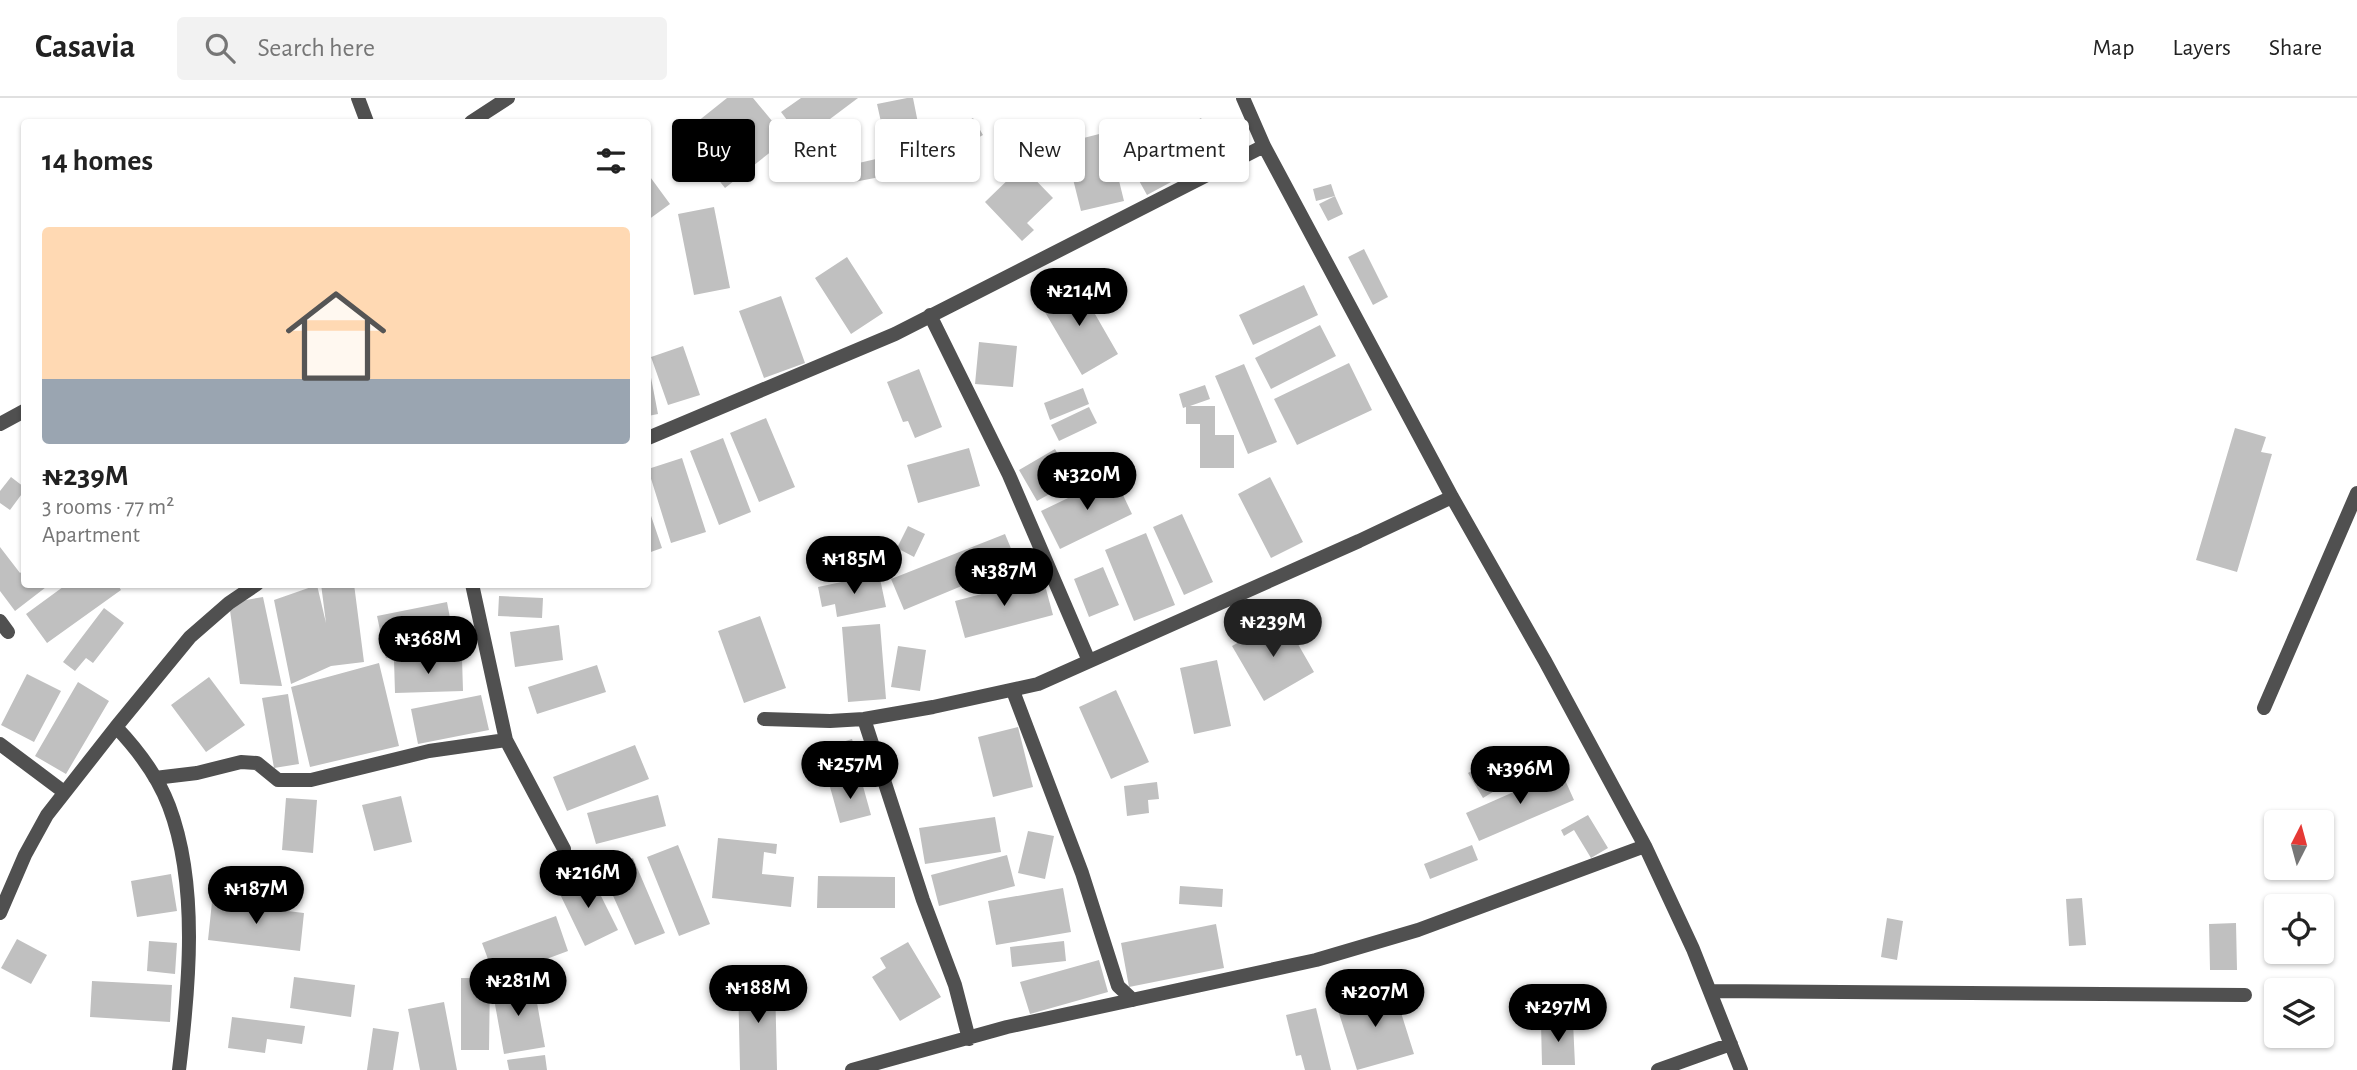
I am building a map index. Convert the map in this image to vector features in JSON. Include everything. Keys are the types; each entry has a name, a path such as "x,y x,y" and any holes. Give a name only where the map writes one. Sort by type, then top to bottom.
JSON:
{"street":[{"path":"358,98 366,119"},
{"path":"476,119 508,98"},
{"path":"1242,98 1264,146 1452,497 1545,661 1644,846 1693,949 1741,1070"},
{"path":"651,437 895,334 1264,146"},
{"path":"930,315 1009,475 1089,661"},
{"path":"0,424 21,413"},
{"path":"2264,708 2357,493"},
{"path":"764,719 864,719 1038,684 1452,497"},
{"path":"0,913 25,855 47,815 64,792 190,637 229,603 251,588"},
{"path":"473,588 506,740 564,849"},
{"path":"1013,691 1082,873 1118,986 1133,1000"},
{"path":"864,719 923,900 955,985 969,1038"},
{"path":"116,727 129,740 155,778 169,807 189,898 185,1023 179,1070"},
{"path":"155,778 197,773 241,762 257,763 278,780 311,780 429,751 506,740"},
{"path":"0,744 64,792"},
{"path":"852,1070 1007,1027 1199,987 1342,953 1418,930 1644,846"},
{"path":"1710,991 2245,995"},
{"path":"1658,1070 1731,1044"}],"building":[{"path":"727,98 753,98 770,119 769,153 755,164 755,119 701,119"},
{"path":"801,98 858,98 830,119 786,119 781,112"},
{"path":"913,98 917,119 880,119 877,104"},
{"path":"1099,134 1099,182 1119,182 1124,201 1081,211 1074,182 1085,182 1085,138"},
{"path":"875,159 875,178 861,181 861,162"},
{"path":"651,178 670,204 651,218"},
{"path":"720,182 733,182 725,188"},
{"path":"1006,182 1038,182 1053,198 1027,223 1034,230 1022,241 985,202"},
{"path":"1140,182 1171,182 1147,195"},
{"path":"1331,184 1335,196 1316,201 1313,189"},
{"path":"1335,196 1343,214 1328,221 1319,204"},
{"path":"714,207 730,288 694,295 678,214"},
{"path":"1364,249 1388,297 1373,305 1348,257"},
{"path":"847,257 883,313 851,334 815,278"},
{"path":"1076,281 1118,354 1082,375 1039,302"},
{"path":"1304,285 1318,315 1253,345 1239,315"},
{"path":"781,296 805,363 764,378 739,311"},
{"path":"1320,325 1336,356 1271,389 1255,358"},
{"path":"979,342 1017,346 1013,387 975,384"},
{"path":"683,346 700,395 668,405 651,357"},
{"path":"1349,363 1372,410 1297,445 1274,399"},
{"path":"1244,364 1277,442 1248,454 1215,376"},
{"path":"919,369 942,427 915,438 908,421 903,422 887,382"},
{"path":"651,378 658,414 651,415"},
{"path":"1205,385 1210,399 1190,406 1215,406 1215,435 1234,435 1234,468 1200,468 1200,424 1186,424 1186,407 1183,408 1179,394"},
{"path":"1083,388 1089,404 1050,420 1044,403"},
{"path":"1089,407 1097,423 1059,441 1051,425"},
{"path":"766,418 795,487 759,502 730,433"},
{"path":"2235,428 2266,437 2261,452 2272,454 2237,572 2196,560"},
{"path":"723,438 751,512 719,525 690,451"},
{"path":"969,448 980,486 918,503 907,465"},
{"path":"1055,449 1073,481 1037,501 1019,470"},
{"path":"682,458 706,532 671,543 651,479 651,468"},
{"path":"1114,476 1132,514 1060,549 1041,511"},
{"path":"11,477 21,485 21,495 10,510 0,503 0,491"},
{"path":"1270,477 1303,542 1271,558 1238,494"},
{"path":"1182,514 1213,582 1184,595 1153,527"},
{"path":"651,516 662,548 651,552"},
{"path":"908,526 925,534 914,557 897,548"},
{"path":"1146,533 1175,605 1134,621 1105,550"},
{"path":"1005,534 1017,563 904,610 891,579"},
{"path":"0,547 21,572 21,588 45,588 15,611 0,591"},
{"path":"1103,567 1119,605 1089,617 1074,579"},
{"path":"879,574 886,607 837,617 835,604 822,607 818,587"},
{"path":"1043,578 1053,615 965,638 955,601"},
{"path":"62,588 121,590 47,643 26,614"},
{"path":"308,588 318,588 326,623 322,588 355,588 364,662 331,666 291,684 274,600"},
{"path":"499,596 543,598 542,618 498,616"},
{"path":"263,597 282,686 240,684 229,603"},
{"path":"447,602 455,645 386,658 377,616"},
{"path":"104,608 124,623 93,663 86,658 75,671 63,662"},
{"path":"760,616 786,688 744,703 718,631"},
{"path":"1283,618 1314,672 1264,701 1232,646"},
{"path":"880,624 886,699 848,702 842,627"},
{"path":"559,625 563,660 515,667 510,632"},
{"path":"898,646 926,650 920,691 891,687"},
{"path":"462,658 463,691 395,693 394,660"},
{"path":"1217,660 1231,726 1194,734 1180,668"},
{"path":"379,663 399,746 310,767 291,687"},
{"path":"597,665 606,692 537,714 528,687"},
{"path":"27,674 61,691 34,742 1,725"},
{"path":"209,677 245,725 206,752 171,705"},
{"path":"78,682 109,701 66,774 35,756"},
{"path":"1116,690 1149,762 1111,779 1079,707"},
{"path":"288,694 299,764 274,768 262,698"},
{"path":"481,695 489,730 418,744 411,709"},
{"path":"1018,727 1033,787 993,797 978,737"},
{"path":"852,739 863,775 831,785 820,749"},
{"path":"635,745 649,779 567,811 553,777"},
{"path":"1504,752 1519,776 1483,798 1468,773"},
{"path":"1561,771 1574,800 1479,841 1466,813"},
{"path":"861,779 871,815 840,823 830,787"},
{"path":"1157,782 1159,799 1148,800 1149,813 1127,816 1124,786"},
{"path":"658,795 666,826 596,844 587,813"},
{"path":"401,796 412,842 374,851 362,805"},
{"path":"286,798 317,800 313,853 282,850"},
{"path":"1588,815 1608,848 1591,858 1574,830 1564,836 1561,830"},
{"path":"995,817 1001,852 925,864 919,828"},
{"path":"1028,831 1054,836 1045,879 1018,873"},
{"path":"718,838 777,844 776,854 764,852 762,874 794,877 791,907 712,898"},
{"path":"678,845 710,924 679,936 647,857"},
{"path":"1472,845 1478,860 1430,879 1424,864"},
{"path":"1007,855 1015,886 939,906 931,875"},
{"path":"633,858 665,933 635,945 602,871"},
{"path":"171,874 177,911 137,917 131,881"},
{"path":"590,874 618,930 585,946 558,890"},
{"path":"818,876 895,877 895,908 817,908"},
{"path":"1180,886 1223,889 1222,907 1179,904"},
{"path":"1063,888 1071,932 996,945 988,901"},
{"path":"2082,898 2086,945 2069,946 2066,899"},
{"path":"212,902 304,913 300,951 208,940"},
{"path":"556,916 568,951 495,978 482,943"},
{"path":"1887,918 1903,921 1897,960 1881,957"},
{"path":"2236,923 2237,970 2210,970 2209,924"},
{"path":"1216,924 1224,968 1129,987 1121,943"},
{"path":"17,939 47,955 31,984 1,968"},
{"path":"149,941 177,943 175,974 147,971"},
{"path":"1064,941 1066,961 1012,967 1010,947"},
{"path":"908,942 941,997 900,1021 872,977 886,968 880,958"},
{"path":"1099,960 1108,992 1030,1014 1020,982"},
{"path":"294,977 355,985 351,1017 290,1008"},
{"path":"461,978 490,978 489,1050 461,1050"},
{"path":"775,980 777,1070 740,1070 738,981"},
{"path":"92,981 172,985 170,1022 90,1017"},
{"path":"533,981 545,1047 504,1054 492,988"},
{"path":"1393,987 1414,1054 1357,1070 1336,1004"},
{"path":"444,1002 457,1070 420,1070 408,1009"},
{"path":"1316,1008 1331,1070 1305,1070 1301,1055 1296,1056 1286,1015"},
{"path":"232,1017 305,1026 302,1044 267,1039 265,1053 228,1048"},
{"path":"1573,1022 1575,1065 1542,1065 1541,1023"},
{"path":"373,1028 399,1032 393,1070 367,1070"},
{"path":"545,1055 547,1070 509,1070 507,1060"}]}
